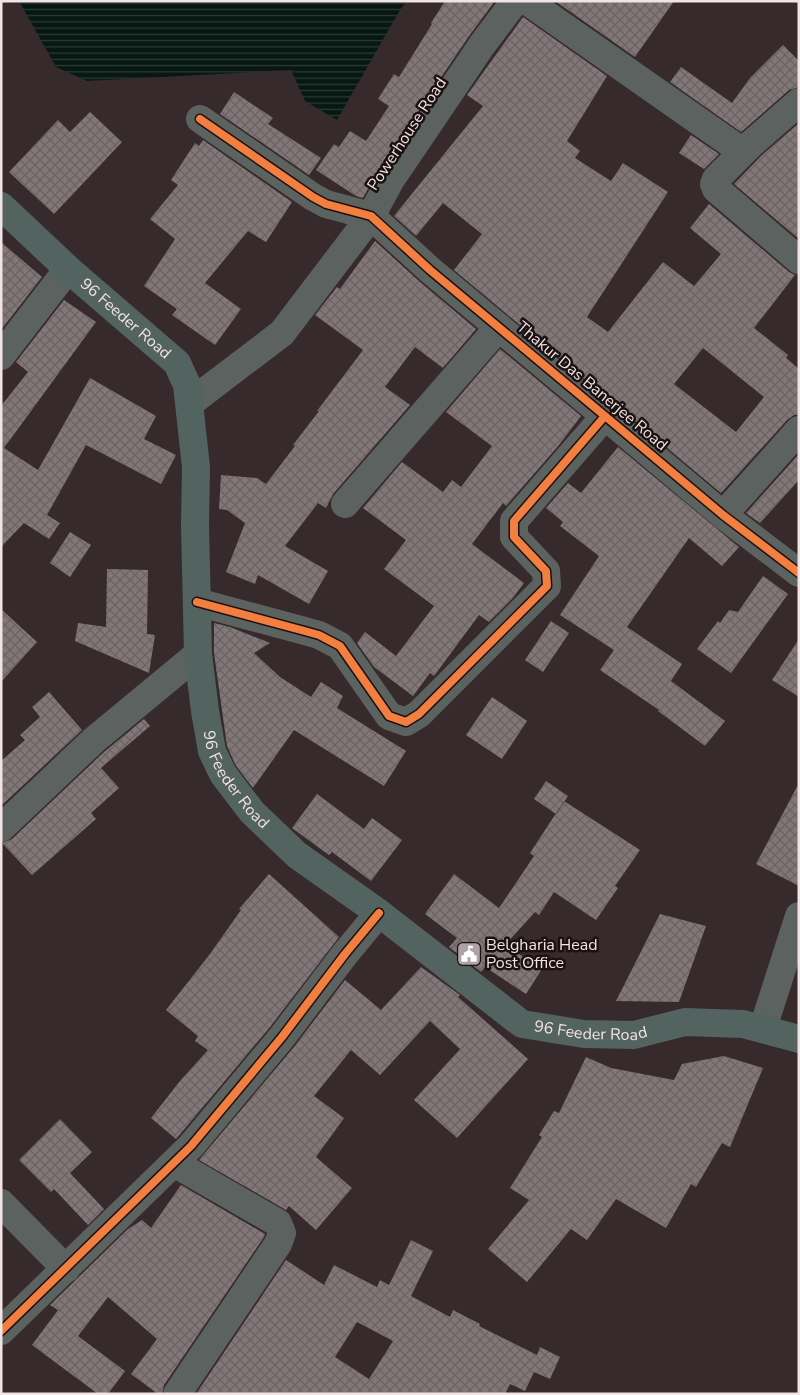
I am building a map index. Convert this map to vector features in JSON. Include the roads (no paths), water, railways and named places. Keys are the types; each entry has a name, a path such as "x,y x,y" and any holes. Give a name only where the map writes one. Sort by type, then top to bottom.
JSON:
{"main road":[{"name":"96 Feeder Road","path":"1,206 68,269 176,363 187,385 196,467 195,525 198,654 205,711 212,751 223,774 252,812 297,856 379,913 522,1024 584,1034 634,1035 685,1022 743,1024 799,1039"}],"street":[{"name":"Powerhouse Road","path":"190,403 282,333 371,216 390,181 482,45 515,1"},
{"path":"527,1 743,152"},
{"path":"799,102 743,152 716,179 714,184 716,189 799,260"},
{"path":"200,119 326,204 371,216"},
{"name":"Thakur Das Banerjee Road","path":"371,216 430,270 605,416 723,514 799,572"},
{"path":"1,356 68,269"},
{"path":"345,504 499,327"},
{"path":"197,602 318,635 340,646 389,716 406,722 419,714 547,586 546,570 514,537 514,521 605,416"},
{"path":"723,514 799,430"},
{"path":"1,828 94,740 198,654"},
{"path":"1,1331 191,1146 282,1037 345,954 379,913"},
{"path":"763,1028 799,916"},
{"path":"174,1162 278,1223 282,1232 278,1244 177,1394"},
{"path":"1,1203 66,1269"}],"place":[{"name":"Belgharia Head Post Office","path":"469,954"}]}
